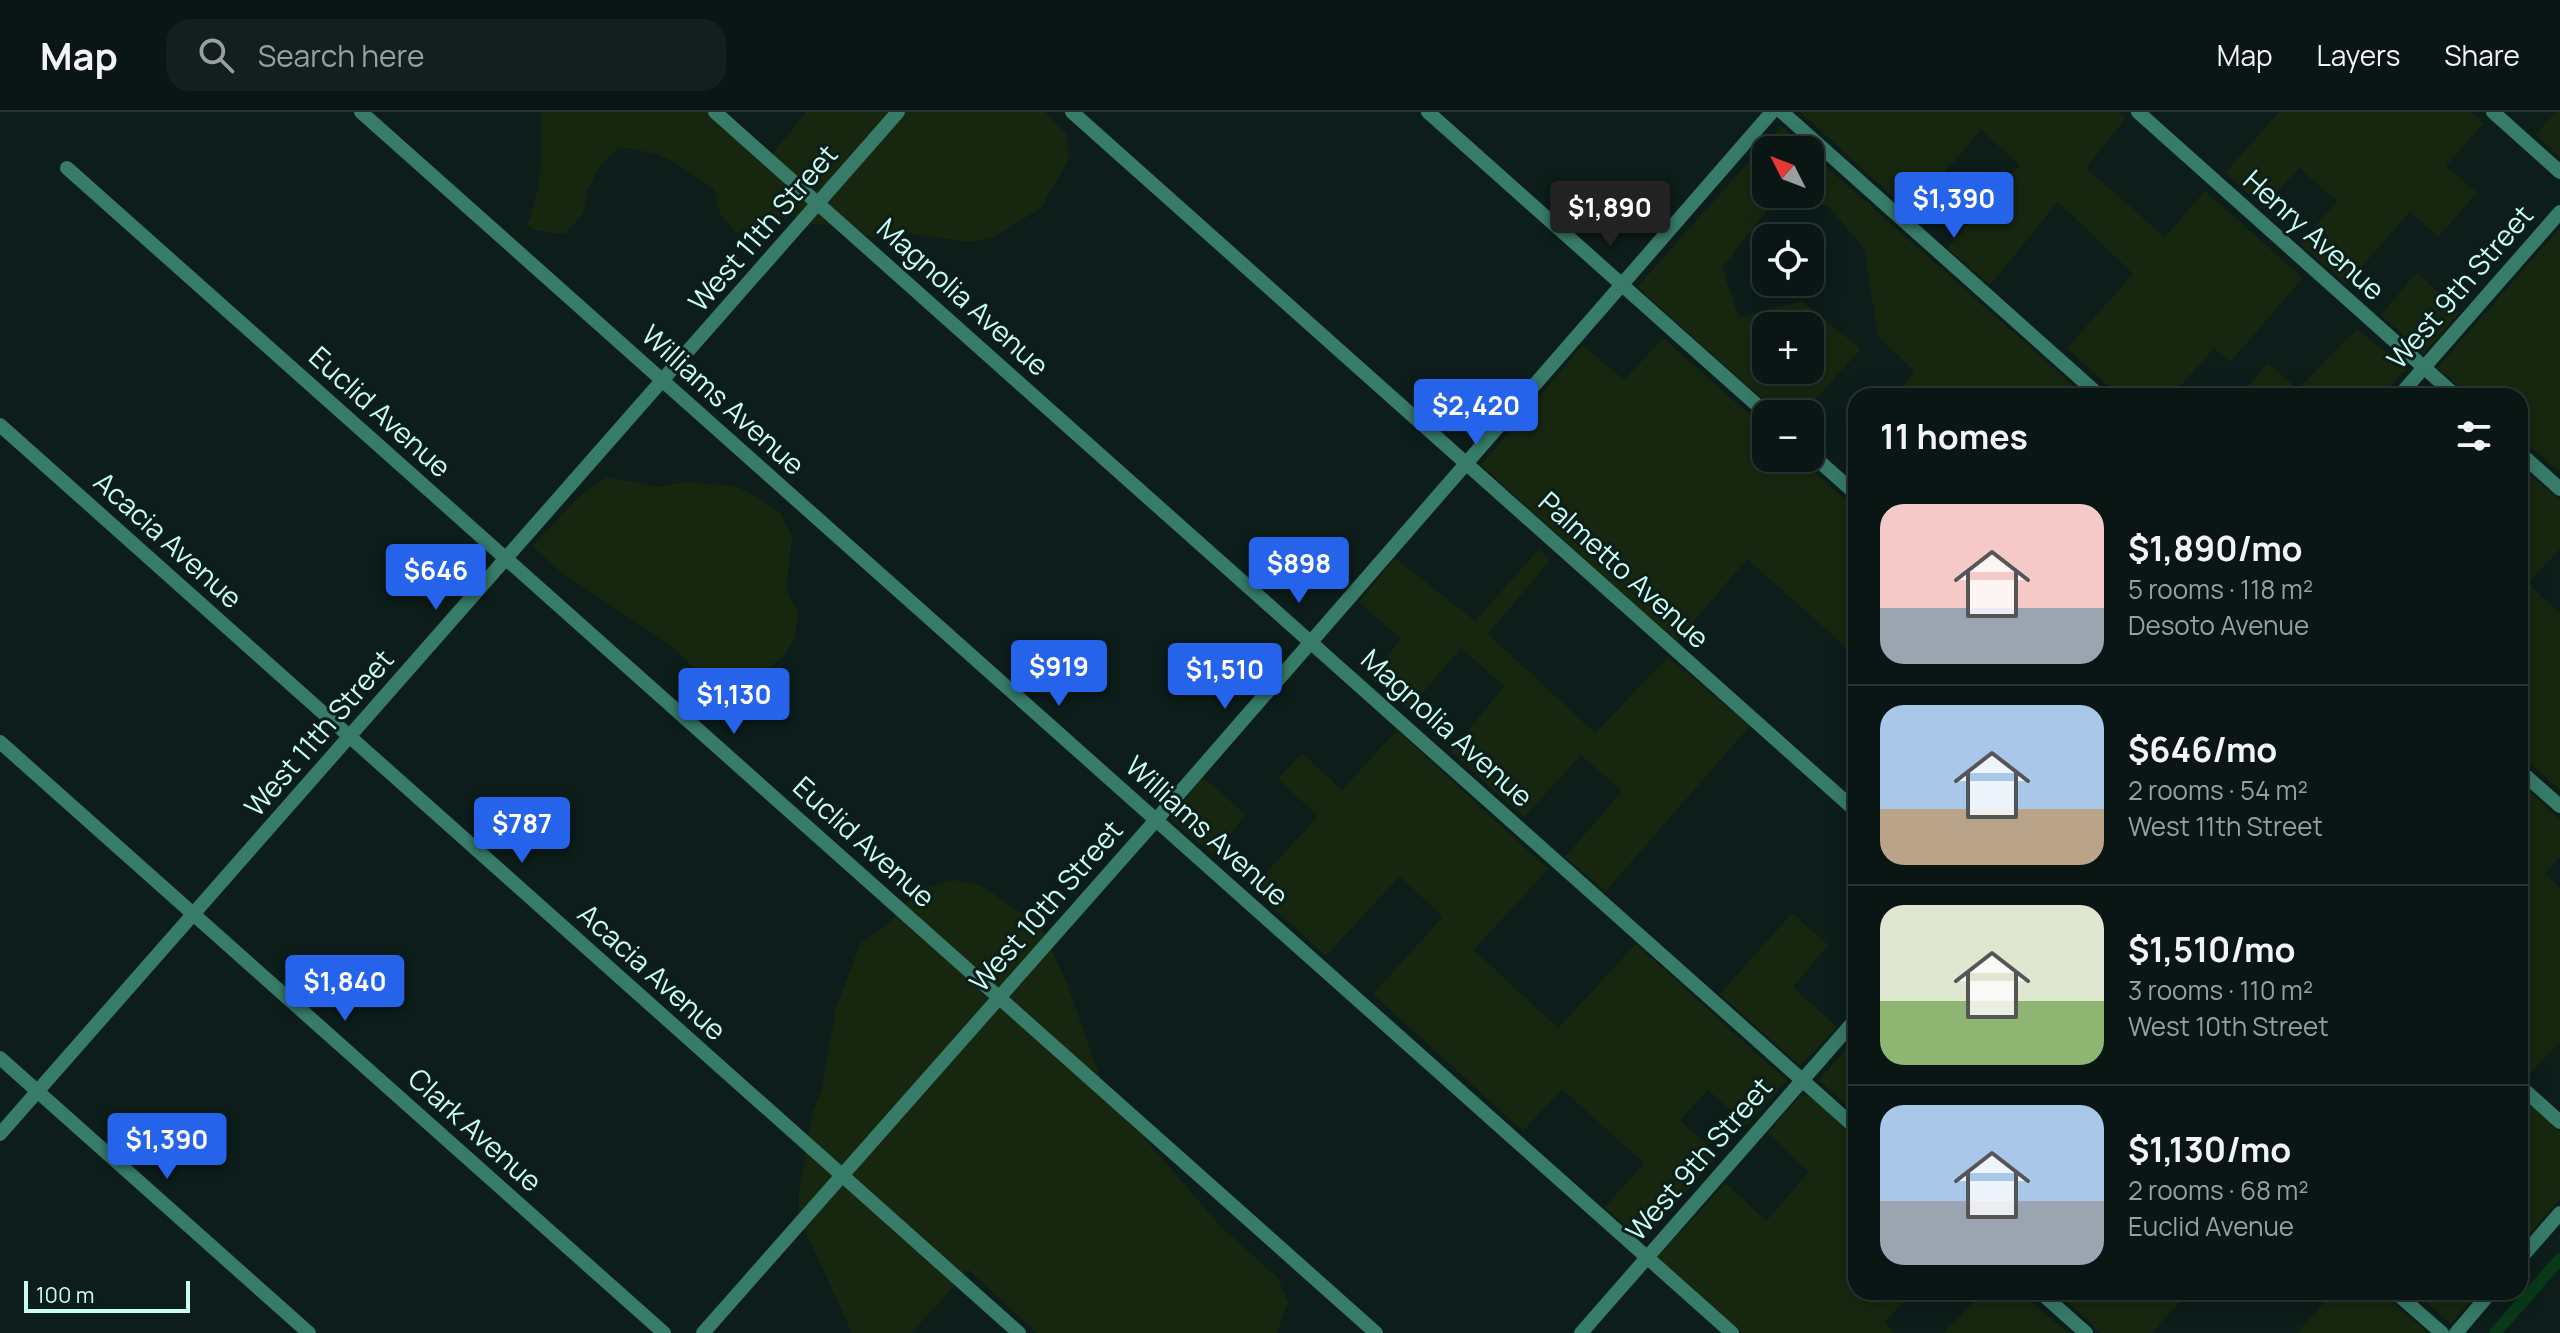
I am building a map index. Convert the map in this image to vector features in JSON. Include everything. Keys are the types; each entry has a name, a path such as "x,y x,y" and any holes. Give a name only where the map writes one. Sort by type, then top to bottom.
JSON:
{"street":[{"name":"Williams Avenue","path":"361,112 1732,1333"},
{"name":"Magnolia Avenue","path":"715,112 1848,1121"},
{"name":"West 11th Street","path":"0,1134 898,112"},
{"name":"Palmetto Avenue","path":"1072,112 1848,804"},
{"path":"1428,112 1752,401"},
{"name":"West 10th Street","path":"703,1333 1156,820 1772,112"},
{"path":"1782,112 2091,388"},
{"name":"Henry Avenue","path":"2138,112 2447,388"},
{"path":"2493,112 2560,172"},
{"name":"Euclid Avenue","path":"67,168 1376,1333"},
{"name":"West 9th Street","path":"2406,388 2560,212"},
{"name":"Acacia Avenue","path":"0,425 1019,1333"},
{"path":"2528,460 2560,489"},
{"path":"1824,465 1848,487"},
{"name":"Clark Avenue","path":"0,742 664,1333"},
{"path":"2528,778 2560,806"},
{"name":"West 9th Street","path":"1581,1333 1848,1028"},
{"path":"0,1058 309,1333"},
{"path":"2528,1093 2560,1122"},
{"path":"2528,1250 2560,1213"},
{"path":"2049,1300 2086,1333"},
{"path":"2404,1300 2442,1333"},
{"path":"2456,1333 2484,1300"}],"green space":[{"path":"541,112 717,112 769,158 806,112 1045,112 1066,134 1069,159 1041,208 994,237 968,242 907,233 870,237 852,228 807,223 785,213 736,233 720,214 714,189 664,157 619,147 600,166 588,188 583,214 565,234 539,231 527,226 540,169"},
{"path":"1800,112 2119,112 2126,118 2086,168 2165,237 2205,191 2303,278 2230,362 2214,348 2179,388 2110,388 2067,348 2133,274 2058,202 1990,285 1947,248 2020,165 1981,130 1910,212"},
{"path":"2279,112 2471,112 2484,123 2446,166 2477,193 2438,237 2410,212 2346,284 2300,244 2337,201 2299,168 2263,207 2225,173"},
{"path":"2556,112 2560,112 2560,158 2536,134"},
{"path":"1781,126 1792,136 1772,136"},
{"path":"1752,158 1752,208 1797,208 1767,211 1757,224 1752,224 1752,230 1722,268 1739,318 1752,314 1752,384 1824,384 1824,319 1861,349 1815,400 1763,400 1637,287"},
{"path":"1824,164 2076,388 1901,388 1914,371 1878,336 1864,248 1824,205"},
{"path":"2560,228 2560,470 2528,445 2528,388 2461,388 2437,368"},
{"path":"2417,272 2459,313 2423,354 2381,315"},
{"path":"1801,301 1815,312 1761,312"},
{"path":"2357,329 2407,369 2389,388 2299,388"},
{"path":"1663,338 1752,417 1752,472 1815,472 1848,502 1848,649 1747,559 1676,642 1481,465 1583,345 1624,380"},
{"path":"2268,363 2297,388 2246,388"},
{"path":"2528,473 2560,500 2560,549 2528,583"},
{"path":"607,477 658,487 685,482 735,486 781,514 792,537 786,590 798,612 795,638 784,656 763,673 740,684 713,679 690,665 672,646 562,573 532,546 583,493"},
{"path":"1539,549 1550,560 1488,634 1595,733 1668,657 1750,726 1606,891 1565,857 1622,791 1581,755 1524,817 1451,752 1504,686 1461,648 1408,710 1369,677 1401,639 1359,602 1395,558 1475,621"},
{"path":"2528,583 2560,614 2560,790 2528,761"},
{"path":"1397,730 1548,869 1474,950 1558,1028 1636,944 1787,1081 1747,1125 1708,1090 1680,1120 1718,1155 1643,1242 1605,1207 1644,1163 1562,1089 1523,1131 1373,994 1443,917 1400,876 1326,956 1252,888 1318,816 1278,779 1302,753 1342,790"},
{"path":"1203,777 1246,815 1213,855 1170,818"},
{"path":"2528,790 2560,820 2560,857 2545,873 2560,888 2560,1042 2528,1076"},
{"path":"953,880 980,885 1043,932 1066,981 1102,1083 1117,1106 1220,1226 1278,1278 1288,1303 1277,1333 1037,1333 969,1270 911,1333 852,1333 799,1217 799,1192 808,1139 822,1088 836,1008 860,944 890,922 907,903 928,887"},
{"path":"1792,913 1828,945 1793,987 1837,1027 1800,1066 1720,994"},
{"path":"1848,1047 1848,1106 1819,1080"},
{"path":"1800,1096 1812,1097 1848,1131 1848,1300 1905,1300 1885,1323 1895,1333 1742,1333 1657,1257 1726,1183 1766,1221 1809,1172 1768,1133"},
{"path":"2528,1101 2560,1131 2560,1199 2528,1236"},
{"path":"1975,1300 2029,1300 2068,1333 1944,1333"},
{"path":"2065,1300 2182,1300 2152,1333 2101,1333"},
{"path":"2326,1300 2390,1300 2428,1333 2297,1333"},
{"path":"2424,1300 2472,1300 2451,1324"}],"waterway":[{"path":"2528,1295 2560,1259"},
{"path":"2495,1333 2524,1300"}]}
